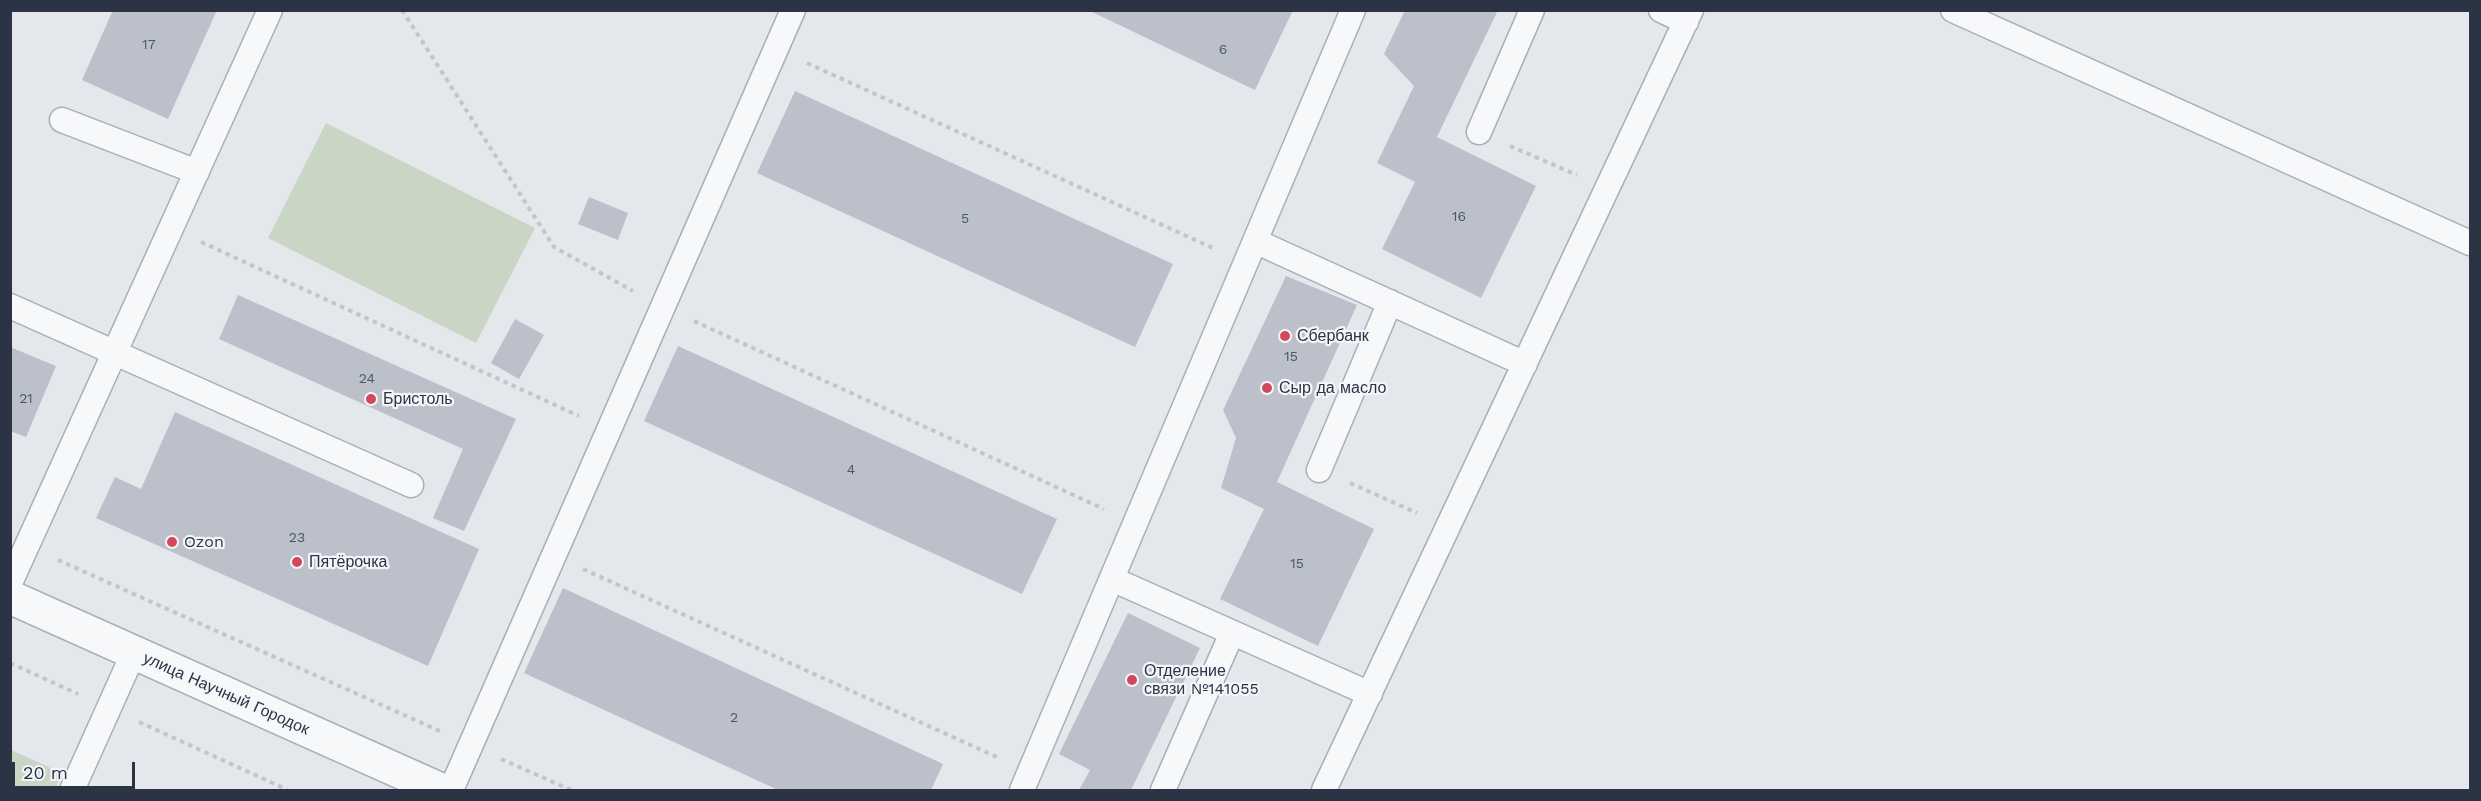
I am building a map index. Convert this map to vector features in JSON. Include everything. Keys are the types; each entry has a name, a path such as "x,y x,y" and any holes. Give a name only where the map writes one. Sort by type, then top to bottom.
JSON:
{"street":[{"name":"улица Научный Городок","path":"10,597 441,790"}],"lane":[{"path":"10,583 270,10"},
{"path":"451,790 793,10"},
{"path":"1026,781 1353,10"},
{"path":"1479,132 1532,10"},
{"path":"1324,790 1688,16 1661,10"},
{"path":"1953,10 2470,243"},
{"path":"62,120 197,172"},
{"path":"1255,241 1525,364"},
{"path":"1319,470 1390,302"},
{"path":"10,306 411,485"},
{"path":"1112,579 1370,693"},
{"path":"1163,790 1232,633"},
{"path":"72,790 134,652"}],"path":[{"path":"402,10 554,247 663,308 1135,523"},
{"path":"776,50 1245,263"},
{"path":"1479,132 1607,189"},
{"path":"171,228 609,430"},
{"path":"1319,470 1448,527"},
{"path":"27,546 571,790"},
{"path":"554,556 1026,781"},
{"path":"10,663 288,790"}],"green space":[{"path":"326,123 535,228 476,343 268,238"},
{"path":"11,750 62,773 55,790 11,790"}],"building":[{"path":"113,10 217,10 168,119 82,80"},
{"path":"1088,10 1293,10 1255,90"},
{"path":"1405,10 1498,10 1437,137 1536,186 1481,298 1382,249 1415,182 1377,163 1414,86 1384,54"},
{"path":"795,91 1173,264 1135,347 757,173"},
{"path":"589,197 628,213 618,240 578,224"},
{"path":"1286,276 1357,305 1277,482 1374,529 1318,646 1220,599 1264,509 1221,488 1236,438 1223,410"},
{"path":"238,295 516,419 464,531 433,518 463,449 219,339"},
{"path":"515,319 544,335 519,379 491,363"},
{"path":"678,346 1057,519 1022,594 644,421"},
{"path":"10,347 56,366 26,437 10,431"},
{"path":"175,412 479,549 428,666 96,518 115,477 141,489"},
{"path":"563,588 943,764 931,790 778,790 524,673"},
{"path":"1128,613 1200,648 1131,790 1079,790 1090,770 1059,754"}],"place":[{"name":"Сбербанк","path":"1285,336"},
{"name":"Сыр да масло","path":"1267,388"},
{"name":"Бристоль","path":"371,399"},
{"name":"Ozon","path":"172,542"},
{"name":"Пятёрочка","path":"297,562"},
{"name":"Отделение связи №141055","path":"1132,680"}]}
